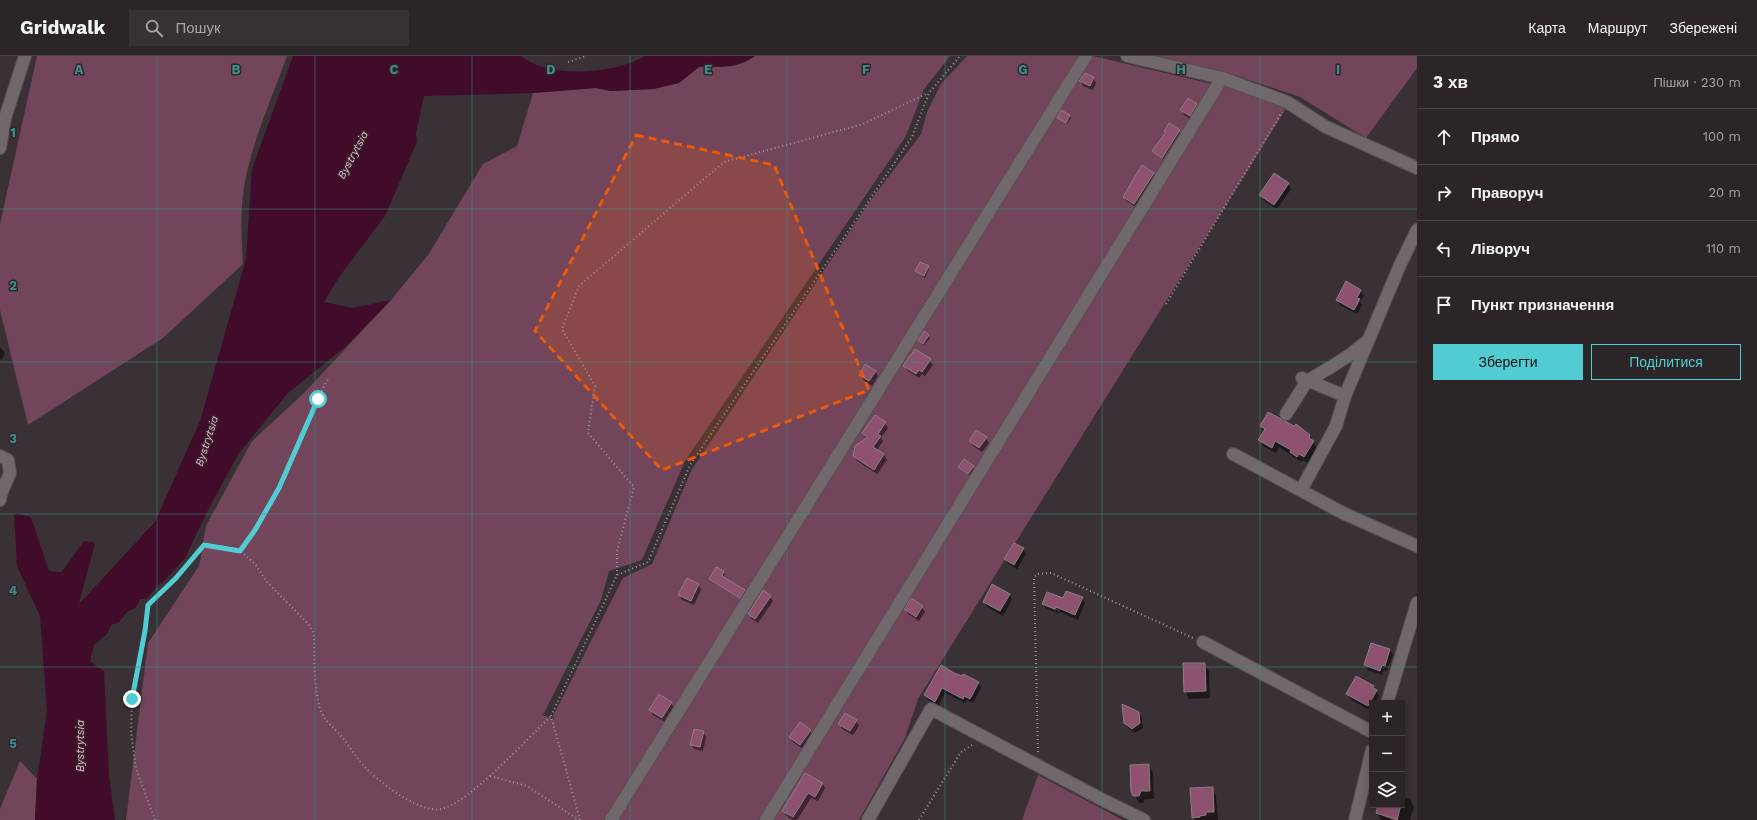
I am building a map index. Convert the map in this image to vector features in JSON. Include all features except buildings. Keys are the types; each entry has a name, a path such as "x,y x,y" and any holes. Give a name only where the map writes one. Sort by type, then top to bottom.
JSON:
{"street":[{"path":"0,148 6,118 25,56"},
{"path":"611,820 1086,56"},
{"path":"1127,56 1222,78 1287,102 1326,127 1417,168"},
{"path":"766,820 1222,78"},
{"path":"1301,490 1336,426 1345,396 1368,340 1400,265 1417,230"},
{"path":"1286,414 1303,379 1351,354 1368,340"},
{"path":"1303,379 1345,396"},
{"path":"1233,454 1343,512 1417,546"},
{"path":"0,456 8,460 10,473 0,500"},
{"path":"1388,700 1417,603"},
{"path":"1203,642 1369,730"},
{"path":"868,820 931,709 1101,799 1144,820"},
{"path":"1354,820 1369,762"}],"path":[{"path":"568,62 586,56"},
{"path":"618,575 648,562 690,465 912,137 929,93 960,56"},
{"path":"155,820 136,770 131,732 132,699 145,631 148,605 176,578 204,545 240,551 255,564 267,582 313,631 320,710 325,719 369,771 404,797 434,810 442,809 458,801 490,776 552,716 618,575 617,551 634,487 588,433 595,386 562,329 579,286 724,162 863,124 929,93"},
{"path":"1166,304 1287,102"},
{"path":"240,551 255,530 279,488 306,425 328,379"},
{"path":"1038,766 1034,578 1037,574 1051,573 1203,642"},
{"path":"552,716 580,820"},
{"path":"919,820 961,752 984,737"},
{"path":"490,776 527,786 580,820"}],"highlighted area":[{"path":"636,135 774,165 869,390 662,470 535,331"}],"shaded area":[{"path":"37,56 287,56 259,130 246,176 242,220 243,264 163,338 28,425 0,310 0,224"},
{"path":"755,56 950,56 924,89 906,136 685,461 642,560 609,571 601,600 543,715 554,720 553,716 623,578 652,564 691,471 870,201 921,134 927,112 941,84 967,56 1093,56 1212,84 1250,87 1287,107 918,699 905,738 859,820 126,820 148,643 199,566 206,526 252,441 304,393 391,300 428,255 483,164 517,146 533,93 596,88 611,91 653,89 679,83 699,67 721,67 735,65"},
{"path":"1155,56 1417,56 1417,68 1366,138 1300,97 1228,73"},
{"path":"20,761 37,779 35,820 0,820 0,809"},
{"path":"1038,775 1123,820 1022,820"}],"water":[{"name":"Bystrytsia","path":"293,56 521,56 533,63 548,68 564,71 582,71 617,67 645,56 755,56 735,65 722,67 699,67 679,83 653,89 611,91 596,88 533,93 424,96 416,133 417,142 385,216 339,277 324,302 353,308 391,300 345,347 288,393 239,453 208,510 185,558 165,580 156,587 147,599 140,599 136,606 128,611 119,622 111,625 107,634 94,645 90,661 104,671 109,775 115,820 35,820 37,779 47,711 40,616 17,566 14,513 31,517 49,571 62,572 84,541 95,543 79,604 155,522 200,421 246,259 252,169"}],"route":[{"path":"132,699 145,631 148,605 176,578 204,545 240,551 255,530 279,488 290,466 318,399"}]}
